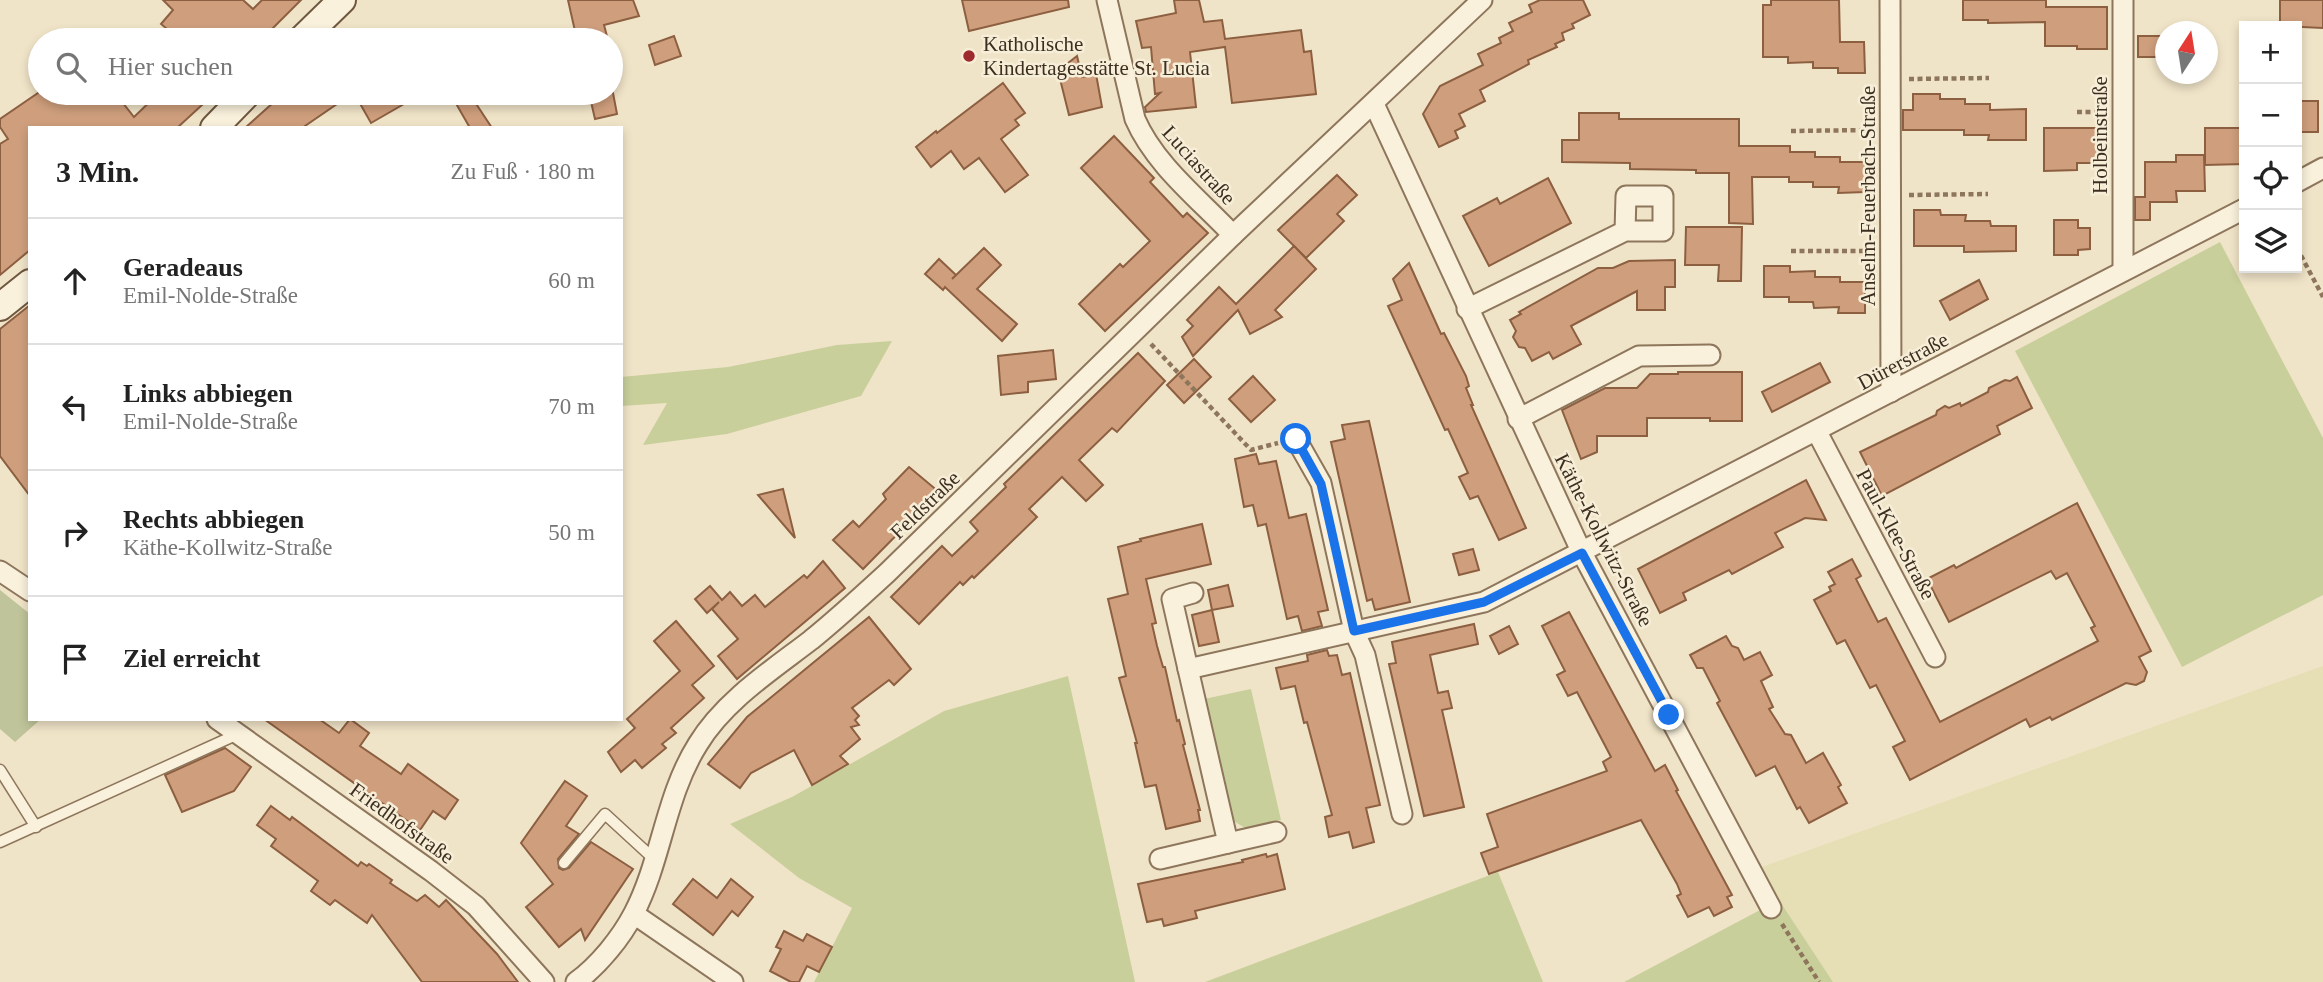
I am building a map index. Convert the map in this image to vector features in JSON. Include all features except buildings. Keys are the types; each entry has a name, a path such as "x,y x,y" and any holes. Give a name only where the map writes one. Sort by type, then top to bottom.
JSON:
{"main road":[{"path":"313,28 342,0"},
{"path":"216,126 236,105"},
{"path":"0,307 28,285"}],"street":[{"name":"Luciastraße","path":"1107,0 1135,119 1142,136 1154,153 1233,235"},
{"name":"Feldstraße","path":"576,982 612,945 634,914 684,769 699,741 724,712 750,688 839,618 1233,235 1482,0"},
{"name":"Anselm-Feuerbach-Straße","path":"1890,0 1891,392"},
{"name":"Holbeinstraße","path":"2123,0 2123,271"},
{"name":"Käthe-Kollwitz-Straße","path":"1374,104 1582,553 1771,908"},
{"path":"2302,179 2323,168"},
{"name":"Dürerstraße","path":"1188,669 1484,602 2242,210"},
{"path":"1468,309 1625,231"},
{"path":"1518,419 1639,356 1710,355"},
{"name":"Paul-Klee-Straße","path":"1817,432 1935,657"},
{"path":"1296,439 1321,484 1354,631 1365,655 1402,814"},
{"path":"0,571 28,591"},
{"path":"1194,593 1172,599 1228,843"},
{"name":"Friedhofstraße","path":"220,721 476,906 544,982"},
{"path":"1160,859 1276,832"},
{"path":"634,914 733,982"}],"lane":[{"path":"0,842 238,734"},
{"path":"0,770 36,827"},
{"path":"564,863 605,814 654,859"}],"path":[{"path":"1890,79 1989,78"},
{"path":"1791,131 1891,130"},
{"path":"1891,195 1988,194"},
{"path":"1791,251 1891,250"},
{"path":"2302,257 2323,298"},
{"path":"1137,330 1251,450 1296,439"},
{"path":"1771,908 1819,982"}],"shaded area":[{"path":"2323,666 2323,982 1833,982 1779,900 1762,867"}],"green space":[{"path":"2220,242 2323,438 2323,595 2182,667 2015,351"},
{"path":"892,341 861,396 727,434 643,445 667,403 623,406 623,377 728,367 837,345"},
{"path":"0,590 28,612 28,721 39,721 15,742 0,729"},
{"path":"1068,676 1135,982 814,982 852,908 799,878 730,824 792,797 944,711"},
{"path":"1251,689 1281,820 1245,828 1232,820 1204,699"},
{"path":"1498,872 1543,982 1205,982"},
{"path":"1779,900 1833,982 1624,982"}],"place":[{"name":"Katholische Kindertagesstätte St. Lucia","path":"969,56"}],"route":[{"path":"1296,439 1321,484 1354,631 1484,602 1582,553 1669,715"}]}
